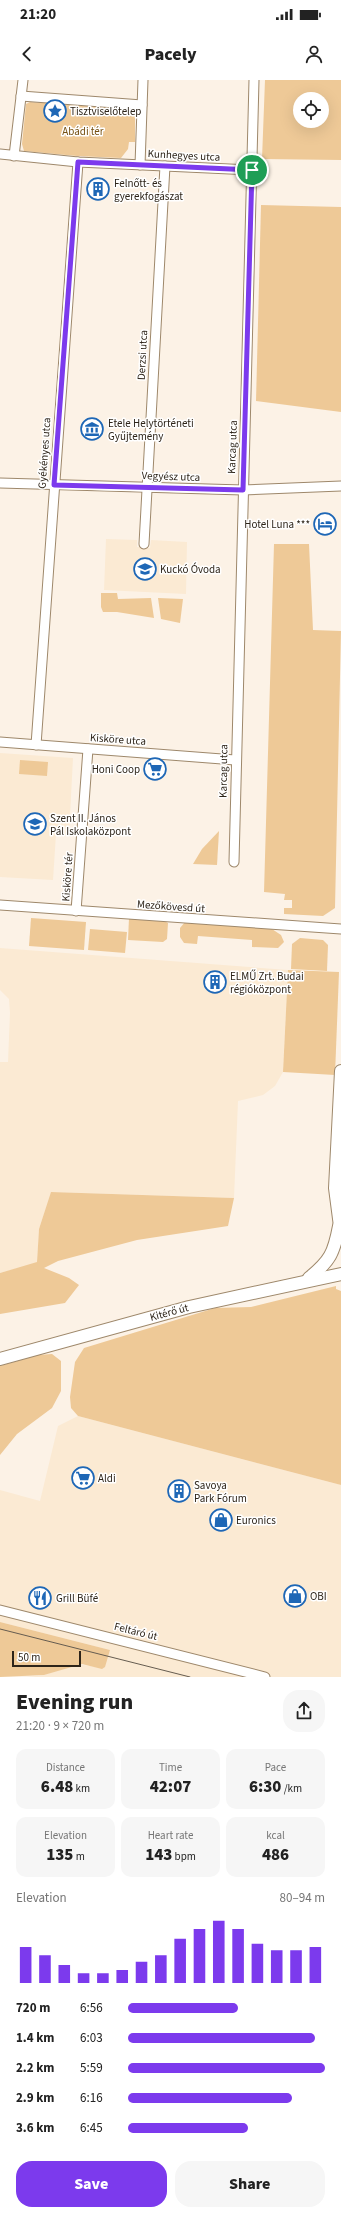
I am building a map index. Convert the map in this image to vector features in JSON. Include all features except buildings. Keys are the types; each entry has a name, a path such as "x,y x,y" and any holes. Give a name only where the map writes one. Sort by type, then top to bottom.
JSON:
{"main road":[{"path":"305,1281 326,1265 331,1257 340,1230 335,1188 341,1071"},
{"name":"Kitérő út","path":"0,1359 188,1307 341,1274"}],"street":[{"path":"14,156 23,80"},
{"path":"0,154 78,162 140,165 143,80"},
{"name":"Karcag utca","path":"234,862 235,760 254,80"},
{"path":"21,96 142,105"},
{"name":"Gyékényes utca","path":"36,745 78,162"},
{"name":"Kunhegyes utca","path":"140,165 252,170"},
{"name":"Derzsi utca","path":"144,544 165,166"},
{"name":"Vegyész utca","path":"0,483 243,490 341,486"},
{"name":"Kisköre utca","path":"0,742 235,760"},
{"name":"Kisköre tér","path":"76,911 88,749"},
{"name":"Mezőkövesd út","path":"0,905 341,929"},
{"name":"Feltáró út","path":"0,1610 265,1677"}],"shaded area":[{"name":"Kuckó Óvoda","path":"106,539 137,540 137,547 150,548 151,540 187,542 186,594 104,590"},
{"name":"Szent II. János Pál Iskolaközpont","path":"0,753 73,758 69,835 56,834 53,880 0,877"},
{"path":"0,948 288,970 283,1072 275,1086 263,1095 238,1101 234,1198 52,1192 39,1229 37,1263 0,1273 0,1062 8,1062 10,1013 9,999 0,990"},
{"path":"78,1416 341,1485 341,1677 27,1677 44,1675 77,1664 104,1668 110,1650 0,1622 0,1490 40,1501 58,1426"}],"green space":[{"path":"265,80 341,80 341,160 262,159"},
{"name":"Abádi tér","path":"30,102 133,109 135,112 135,142 129,142 128,149 121,158 24,151 22,144 26,104"},
{"path":"261,205 341,207 341,412 256,401"},
{"path":"274,544 309,544 313,630 341,631 335,908 323,916 284,914 284,908 292,908 292,900 284,900 285,894 264,892"},
{"path":"101,593 117,593 118,599 151,598 154,618 117,612 103,612 101,607"},
{"path":"158,598 183,599 180,623 161,619"},
{"path":"20,760 48,762 47,776 19,774"},
{"path":"219,831 217,865 193,864 202,849"},
{"path":"31,918 86,922 84,950 29,946"},
{"path":"129,918 164,921 168,923 167,939 163,942 128,940"},
{"path":"185,922 272,929 281,935 284,942 278,948 252,947 252,940 198,936 197,944 184,943 180,937 180,928"},
{"path":"90,929 127,932 125,953 88,950"},
{"path":"300,938 323,940 328,945 327,971 291,969 292,944"},
{"path":"288,970 339,972 335,1075 283,1072"},
{"path":"51,1192 234,1198 228,1226 137,1240 58,1261 44,1268 69,1278 79,1285 65,1303 0,1314 0,1273 37,1262 39,1229"},
{"path":"336,1286 336,1289 341,1291 341,1485 78,1416 71,1408 70,1397 75,1362 84,1348 215,1308 251,1307"},
{"path":"52,1354 61,1361 61,1391 52,1408 17,1434 0,1455 0,1366 38,1355"},
{"path":"0,1622 110,1650 105,1667 102,1669 82,1664 44,1675 0,1677"}],"tram line":[{"path":"0,1629 190,1677"}],"place":[{"name":"Tisztviselőtelep","path":"55,111"},
{"name":"Felnőtt- és gyerekfogászat","path":"98,189"},
{"name":"Etele Helytörténeti Gyűjtemény","path":"92,429"},
{"name":"Hotel Luna ***","path":"325,524"},
{"name":"Kuckó Óvoda","path":"145,569"},
{"name":"Honi Coop","path":"155,769"},
{"name":"Szent II. János Pál Iskolaközpont","path":"35,824"},
{"name":"ELMŰ Zrt. Budai régióközpont","path":"215,982"},
{"name":"Aldi","path":"83,1478"},
{"name":"Savoya Park Fórum","path":"179,1491"},
{"name":"Euronics","path":"221,1520"},
{"name":"OBI","path":"295,1596"},
{"name":"Grill Büfé","path":"40,1598"}],"route":[{"path":"78,162 252,170 243,490 54,485 78,162"}]}
